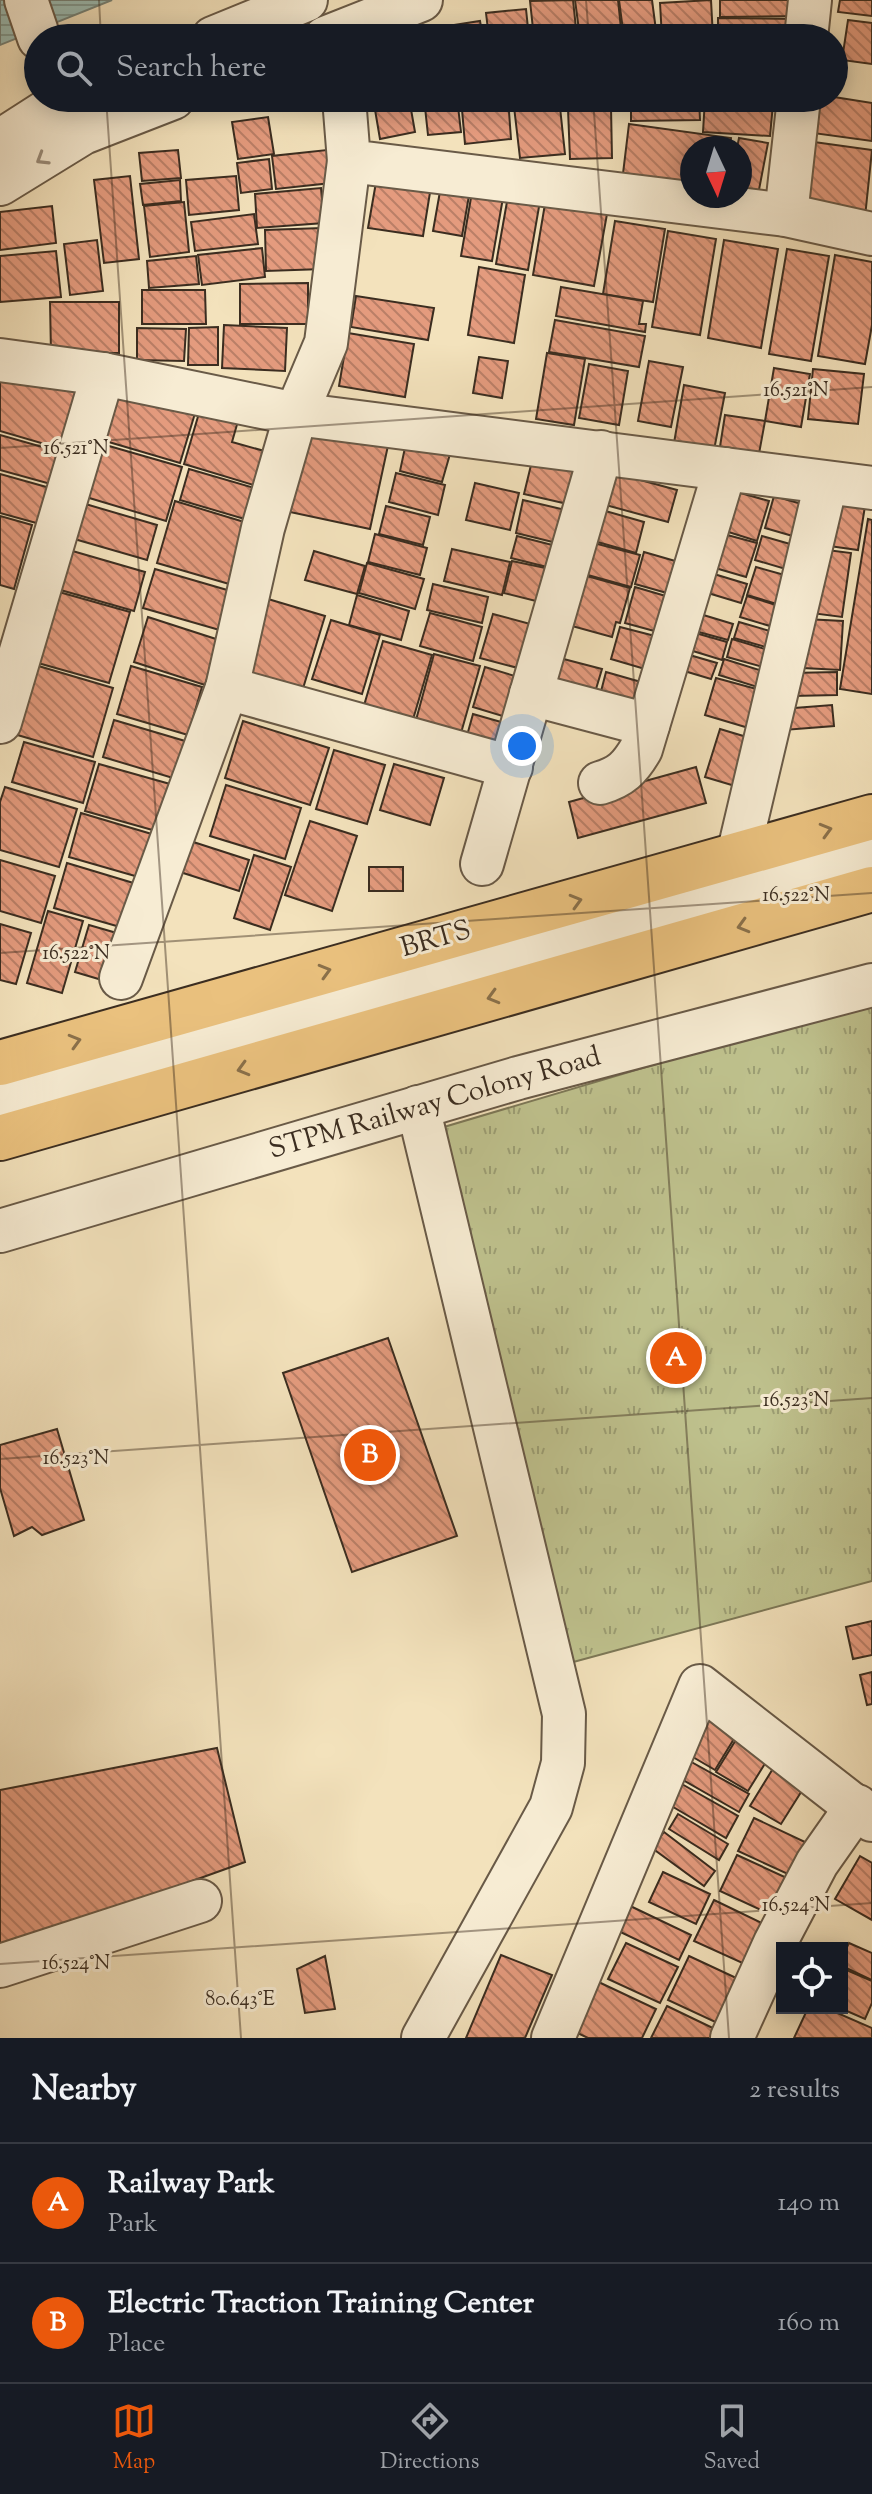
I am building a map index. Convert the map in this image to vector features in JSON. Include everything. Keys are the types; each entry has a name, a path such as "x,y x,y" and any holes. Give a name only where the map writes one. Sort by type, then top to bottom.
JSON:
{"main road":[{"name":"BRTS","path":"0,1063 872,817"},
{"path":"0,1138 872,889"}],"street":[{"path":"26,0 34,24"},
{"path":"247,24 306,0"},
{"path":"363,24 421,0"},
{"path":"807,24 810,0"},
{"path":"0,141 60,112"},
{"path":"0,184 65,112"},
{"path":"121,978 227,688 263,528 296,414 326,343 349,161 345,112"},
{"path":"786,215 797,112"},
{"path":"349,161 786,215 872,234"},
{"path":"0,360 103,374 296,414 872,488"},
{"path":"0,722 9,658 103,374"},
{"path":"482,864 601,452"},
{"path":"600,783 618,777 632,765 641,749 725,469"},
{"path":"738,855 826,483"},
{"path":"227,688 511,767"},
{"path":"531,694 648,725"},
{"path":"0,1099 872,853"},
{"name":"STPM Railway Colony Road","path":"0,1231 518,1078 872,985"},
{"path":"418,1107 564,1714 563,1763 551,1807 423,2038"},
{"path":"553,2038 700,1686 864,1813 817,1863 775,1943 732,2038"},
{"path":"0,1966 200,1901"}],"green space":[{"path":"872,1000 872,1581 566,1664 417,1135"}],"water":[{"path":"0,0 112,0 52,24 24,24 24,35 0,45"}],"building":[{"path":"573,0 576,24 532,24 530,1"},
{"path":"575,0 618,0 621,24 578,24"},
{"path":"619,0 652,0 655,24 622,24"},
{"path":"711,0 712,24 661,24 660,3"},
{"path":"720,0 802,0 802,16 720,17"},
{"path":"840,0 872,0 872,16 838,12"},
{"path":"526,9 528,24 487,24 486,13"},
{"path":"718,18 797,19 797,24 718,24"},
{"path":"848,20 872,23 872,64 848,61"},
{"path":"848,99 872,103 872,141 813,133 816,112 848,112"},
{"path":"375,112 411,112 415,132 380,139"},
{"path":"426,112 459,112 461,132 428,135"},
{"path":"462,112 509,112 511,139 465,144"},
{"path":"515,112 560,112 565,154 520,158"},
{"path":"568,112 611,112 612,158 570,159"},
{"path":"631,112 700,112 700,120 631,121"},
{"path":"704,112 772,112 770,136 703,132"},
{"path":"268,117 274,154 238,159 232,122"},
{"path":"629,124 716,136 680,136 680,189 622,182"},
{"path":"752,140 768,143 757,200 752,199"},
{"path":"814,142 872,150 865,217 805,209"},
{"path":"178,150 181,178 142,181 139,153"},
{"path":"327,150 331,183 276,189 272,156"},
{"path":"269,159 272,189 241,193 237,163"},
{"path":"378,171 432,180 423,236 368,228"},
{"path":"130,176 139,259 104,263 94,180"},
{"path":"236,176 239,210 189,215 186,180"},
{"path":"180,180 181,201 143,205 140,184"},
{"path":"442,180 471,184 462,236 433,231"},
{"path":"473,186 504,192 492,261 461,256"},
{"path":"321,188 324,223 257,228 255,194"},
{"path":"508,196 540,201 528,270 496,264"},
{"path":"184,202 189,252 150,257 144,206"},
{"path":"545,204 607,214 594,286 533,275"},
{"path":"52,206 56,243 0,250 0,212"},
{"path":"254,214 258,244 195,251 191,222"},
{"path":"615,221 665,229 653,302 603,294"},
{"path":"322,228 323,269 266,271 265,230"},
{"path":"668,231 716,239 700,335 652,327"},
{"path":"97,240 103,291 70,295 64,244"},
{"path":"724,240 778,249 761,348 708,338"},
{"path":"262,248 265,277 202,285 198,255"},
{"path":"787,249 829,256 811,361 769,354"},
{"path":"56,251 61,297 0,302 0,256"},
{"path":"835,255 872,262 872,325 865,364 818,356"},
{"path":"196,256 199,284 149,288 147,261"},
{"path":"479,267 525,275 514,343 468,335"},
{"path":"308,283 308,324 240,324 240,284"},
{"path":"561,287 643,301 639,324 646,324 645,332 556,316"},
{"path":"142,290 205,290 206,324 142,324"},
{"path":"356,296 434,308 428,340 351,327"},
{"path":"50,302 119,302 119,353 51,353"},
{"path":"555,320 645,336 639,367 549,352"},
{"path":"224,325 287,328 285,371 222,368"},
{"path":"218,327 218,365 188,365 189,328"},
{"path":"137,328 186,329 184,361 137,360"},
{"path":"348,333 414,344 405,397 339,386"},
{"path":"547,353 585,359 574,425 536,419"},
{"path":"479,357 508,361 502,398 473,393"},
{"path":"649,361 683,367 671,427 638,421"},
{"path":"589,364 628,371 619,425 579,418"},
{"path":"774,368 810,374 801,427 765,421"},
{"path":"813,369 864,374 858,424 808,419"},
{"path":"0,370 82,393 65,450 0,431"},
{"path":"684,385 725,393 714,450 674,443"},
{"path":"118,387 196,410 180,463 102,440"},
{"path":"202,403 240,414 232,442 268,452 257,486 184,464"},
{"path":"725,415 765,421 758,459 719,453"},
{"path":"310,423 389,441 370,529 290,512"},
{"path":"0,435 67,454 58,486 0,470"},
{"path":"406,443 450,454 442,482 400,471"},
{"path":"102,444 182,467 166,521 86,497"},
{"path":"532,461 580,473 572,505 524,494"},
{"path":"189,469 258,489 248,520 180,500"},
{"path":"611,472 677,490 668,522 602,504"},
{"path":"396,473 445,485 438,515 389,502"},
{"path":"0,474 50,488 40,524 0,513"},
{"path":"475,483 519,493 510,530 466,520"},
{"path":"730,490 769,501 757,541 719,529"},
{"path":"774,496 812,507 803,539 765,528"},
{"path":"523,500 574,512 565,545 516,533"},
{"path":"175,501 254,525 236,586 157,563"},
{"path":"828,501 865,506 858,550 822,545"},
{"path":"82,503 157,525 147,560 71,538"},
{"path":"386,506 430,517 423,545 379,534"},
{"path":"595,508 644,522 636,553 587,539"},
{"path":"0,516 32,525 14,589 0,585"},
{"path":"868,519 872,520 872,694 840,689"},
{"path":"716,532 757,543 746,577 705,565"},
{"path":"375,534 427,548 420,575 368,562"},
{"path":"517,536 568,549 563,571 511,558"},
{"path":"762,536 804,548 796,572 755,560"},
{"path":"586,541 640,555 631,587 577,572"},
{"path":"452,549 510,562 502,595 444,581"},
{"path":"819,549 851,553 842,617 811,613"},
{"path":"69,550 145,572 134,611 57,589"},
{"path":"314,551 365,566 357,594 305,580"},
{"path":"644,552 689,565 681,597 635,584"},
{"path":"512,561 560,571 552,605 504,593"},
{"path":"367,563 424,579 415,609 359,593"},
{"path":"756,567 799,579 790,608 747,595"},
{"path":"155,569 234,592 223,631 143,608"},
{"path":"704,571 747,584 741,603 698,590"},
{"path":"576,573 630,588 620,623 616,622 612,637 572,626"},
{"path":"433,584 488,597 482,623 427,610"},
{"path":"635,587 669,597 658,632 625,623"},
{"path":"59,592 130,612 109,683 38,663"},
{"path":"357,595 409,611 401,640 349,625"},
{"path":"747,596 786,608 780,629 740,617"},
{"path":"268,599 325,616 301,695 245,679"},
{"path":"430,613 482,627 473,661 420,646"},
{"path":"493,614 545,628 533,672 480,658"},
{"path":"700,614 733,624 728,640 695,631"},
{"path":"148,617 219,640 205,685 134,662"},
{"path":"805,619 843,621 840,670 803,668"},
{"path":"331,620 380,635 362,694 312,679"},
{"path":"739,622 780,634 776,650 734,638"},
{"path":"620,627 655,636 645,669 611,659"},
{"path":"685,630 727,642 722,660 680,647"},
{"path":"732,639 775,652 770,669 727,657"},
{"path":"383,641 432,655 409,733 360,719"},
{"path":"434,654 480,666 461,733 416,720"},
{"path":"686,654 717,663 711,679 681,670"},
{"path":"552,656 602,669 593,699 544,686"},
{"path":"724,659 769,673 764,689 719,675"},
{"path":"35,665 113,688 93,757 14,734"},
{"path":"131,666 202,687 188,735 117,714"},
{"path":"485,667 528,680 516,720 473,707"},
{"path":"606,672 641,682 633,713 598,703"},
{"path":"837,672 837,695 792,696 791,673"},
{"path":"716,678 764,691 752,729 705,715"},
{"path":"832,705 834,726 784,730 782,709"},
{"path":"473,714 508,724 499,760 463,750"},
{"path":"114,720 185,741 173,778 103,757"},
{"path":"243,721 329,748 310,805 225,778"},
{"path":"720,729 750,738 735,786 705,777"},
{"path":"24,742 95,762 83,803 12,782"},
{"path":"334,750 385,765 367,824 316,809"},
{"path":"99,764 170,784 156,831 85,811"},
{"path":"394,764 444,778 430,825 380,810"},
{"path":"696,767 706,803 578,838 569,802"},
{"path":"226,785 301,808 285,859 210,836"},
{"path":"5,787 77,809 59,867 0,850 0,802"},
{"path":"81,813 155,835 142,878 69,857"},
{"path":"310,821 357,836 332,911 285,895"},
{"path":"184,839 249,860 239,891 174,870"},
{"path":"254,855 291,867 270,930 234,918"},
{"path":"0,860 55,876 41,923 0,911"},
{"path":"67,863 140,885 127,929 54,908"},
{"path":"369,867 403,867 403,891 369,891"},
{"path":"48,911 83,921 62,993 27,983"},
{"path":"0,924 31,933 16,984 0,980"},
{"path":"89,925 127,936 112,983 75,972"},
{"path":"388,1338 457,1536 352,1572 283,1373"},
{"path":"57,1429 84,1520 42,1535 32,1527 14,1536 0,1488 0,1445"},
{"path":"872,1621 872,1655 853,1659 846,1627"},
{"path":"872,1672 872,1704 867,1705 860,1675"},
{"path":"711,1712 740,1729 715,1770 686,1753"},
{"path":"742,1730 774,1749 748,1791 716,1772"},
{"path":"217,1748 245,1862 0,1950 0,1790"},
{"path":"686,1759 749,1794 739,1812 676,1776"},
{"path":"777,1762 808,1781 781,1824 750,1806"},
{"path":"680,1783 738,1816 726,1838 668,1804"},
{"path":"678,1814 728,1844 719,1860 669,1829"},
{"path":"754,1818 805,1842 790,1875 738,1851"},
{"path":"664,1832 715,1871 704,1886 652,1848"},
{"path":"737,1855 789,1879 772,1915 720,1891"},
{"path":"860,1856 872,1863 872,1920 835,1899"},
{"path":"663,1872 710,1894 696,1924 649,1902"},
{"path":"714,1900 768,1926 749,1966 694,1941"},
{"path":"624,1903 691,1935 679,1960 612,1928"},
{"path":"626,1943 678,1967 660,2003 608,1979"},
{"path":"848,1945 872,1953 872,1980 848,1969"},
{"path":"501,1955 552,1975 525,2038 466,2038"},
{"path":"325,1956 335,2009 305,2013 297,1969"},
{"path":"689,1956 747,1983 726,2027 668,2000"},
{"path":"848,1971 872,1981 872,2003 865,2019 848,2012"},
{"path":"590,1978 656,2009 642,2038 588,2038 567,2028"},
{"path":"667,2006 719,2031 715,2038 651,2038"},
{"path":"805,2014 840,2014 872,2028 872,2038 794,2038"}],"place":[{"name":"Railway Park","path":"676,1358"},
{"name":"Electric Traction Training Center","path":"370,1455"}]}
